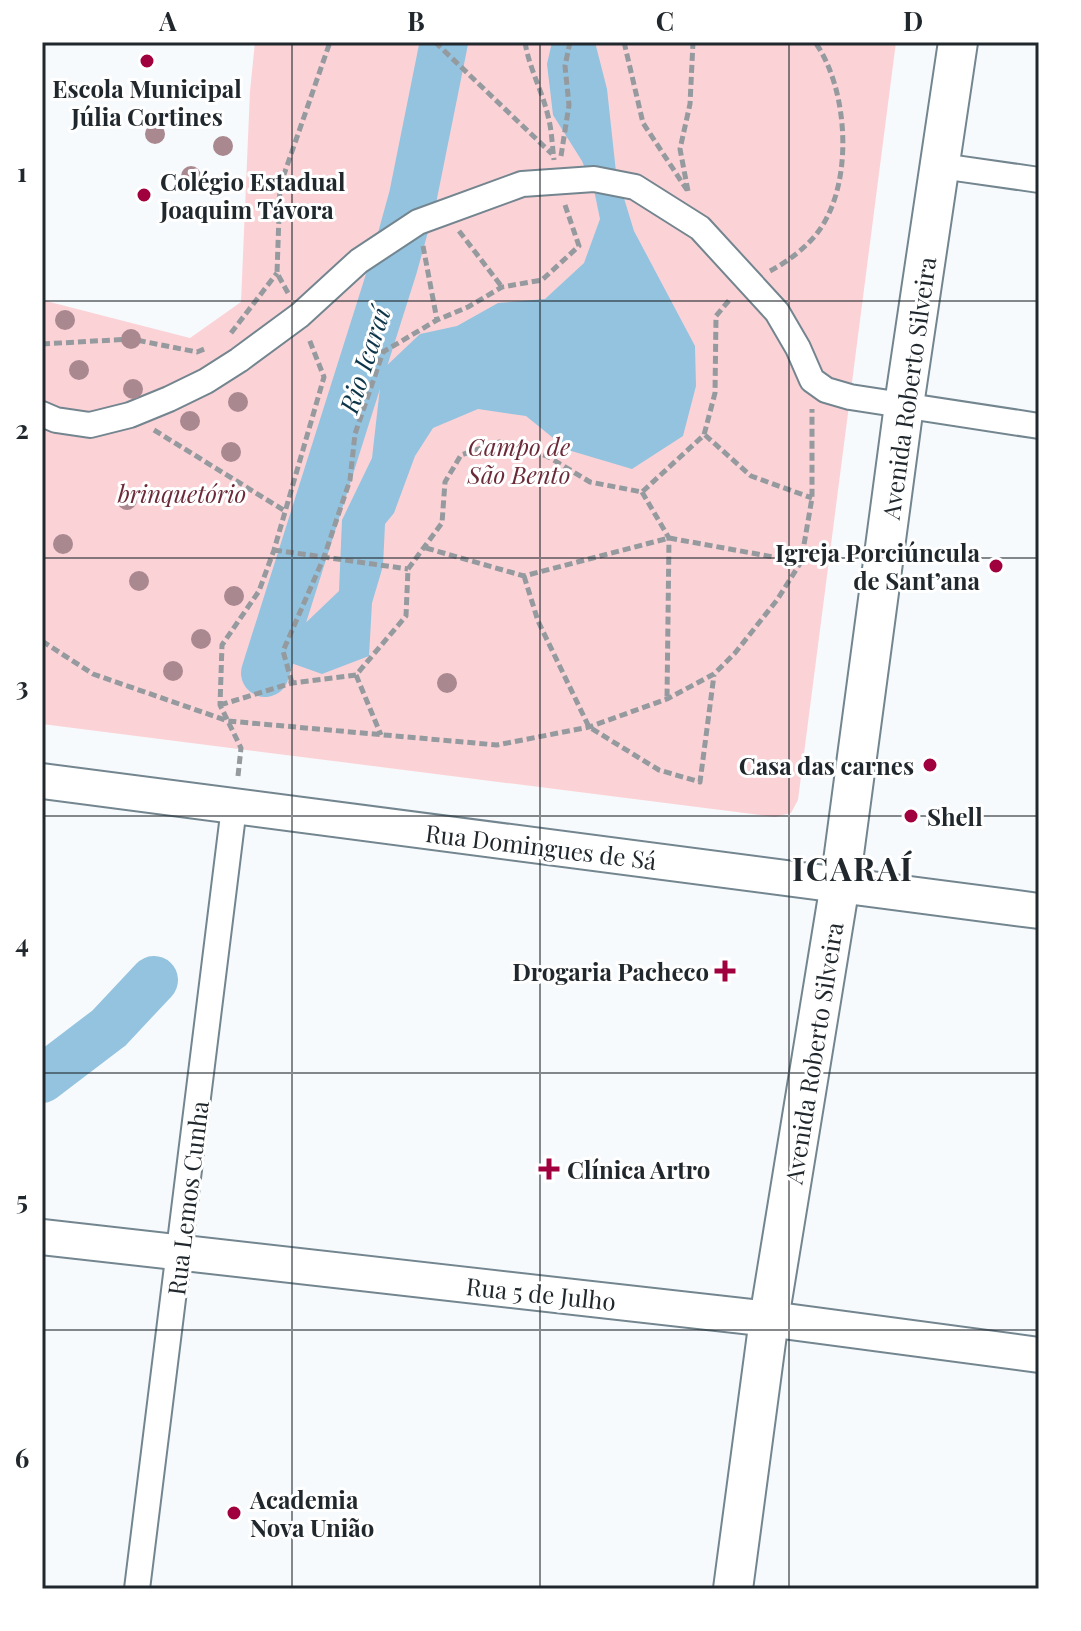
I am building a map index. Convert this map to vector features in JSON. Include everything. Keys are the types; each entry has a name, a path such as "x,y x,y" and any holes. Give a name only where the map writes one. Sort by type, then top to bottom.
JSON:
{"main road":[{"name":"Avenida Roberto Silveira","path":"733,1589 769,1319 840,884 904,405 958,42"}],"street":[{"path":"941,166 1039,180"},
{"path":"42,414 56,420 90,425 130,415 206,381 300,315 359,261 418,222 522,184 594,179 635,187 700,228 777,312 812,380 826,390 1039,426"},
{"name":"Rua Domingues de Sá","path":"42,781 1039,911"},
{"name":"Rua Lemos Cunha","path":"137,1589 234,807"},
{"name":"Rua 5 de Julho","path":"42,1237 769,1319 1039,1355"}],"path":[{"path":"234,807 241,748 220,705 222,645 259,591 274,550 324,377 300,315 277,273 280,186 330,42"},
{"path":"435,42 553,154 553,134 525,42"},
{"path":"561,156 569,105 565,66 570,42"},
{"path":"624,42 643,123 689,192"},
{"path":"693,42 690,104 680,149 700,228"},
{"path":"642,492 704,435 715,393 716,316 747,278 759,277 777,268 803,249 825,222 837,193 842,159 840,109 830,73 815,42"},
{"path":"292,683 283,651 327,558 350,480 355,434 383,352 502,287 542,280 579,246 556,181"},
{"path":"444,212 502,287"},
{"path":"418,222 437,320"},
{"path":"226,340 277,273"},
{"path":"42,344 131,339 197,352 212,346"},
{"path":"42,641 93,674 228,721 497,745 589,727 667,699 714,674 777,600 801,562 812,498 812,380"},
{"path":"130,415 285,511"},
{"path":"704,435 751,476 812,498"},
{"path":"220,705 292,683 356,675 406,616 408,569 442,523 445,482 461,455 499,442 547,456 590,482 642,492 669,538 667,699"},
{"path":"426,548 524,576 669,538 801,562"},
{"path":"274,550 408,569"},
{"path":"524,576 538,621 589,727 659,770 700,782 714,674"},
{"path":"356,675 381,735"}],"green space":[{"name":"Campo de São Bento","path":"255,42 896,42 798,800 791,813 775,817 42,724 42,300 190,338 241,302"}],"water":[{"path":"552,42 595,42 607,89 616,172 634,231 695,346 696,386 683,436 632,469 568,450 526,416 478,409 433,428 415,456 394,513 385,524 383,566 372,603 369,656 322,674 291,663 295,633 339,591 342,520 372,458 382,370 420,334 457,326 498,303 545,299 584,263 600,219 594,190 582,161 553,115 547,64"}],"waterway":[{"name":"Rio Icaraí","path":"265,673 394,265 413,196 444,42"},
{"name":"Rio Icaraí","path":"42,1079 109,1028 154,980"}],"place":[{"name":"Escola Municipal Júlia Cortines","path":"147,61"},
{"name":"Colégio Estadual Joaquim Távora","path":"144,195"},
{"name":"Igreja Porciúncula de Sant’ana","path":"996,566"},
{"name":"Casa das carnes","path":"930,765"},
{"name":"Shell","path":"911,816"},
{"name":"Drogaria Pacheco","path":"725,971"},
{"name":"Clínica Artro","path":"549,1169"},
{"name":"Academia Nova União","path":"234,1513"}],"district":[{"name":"ICARAÍ","path":"853,867"}],"park label":[{"name":"brinquetório","path":"182,493"}]}
